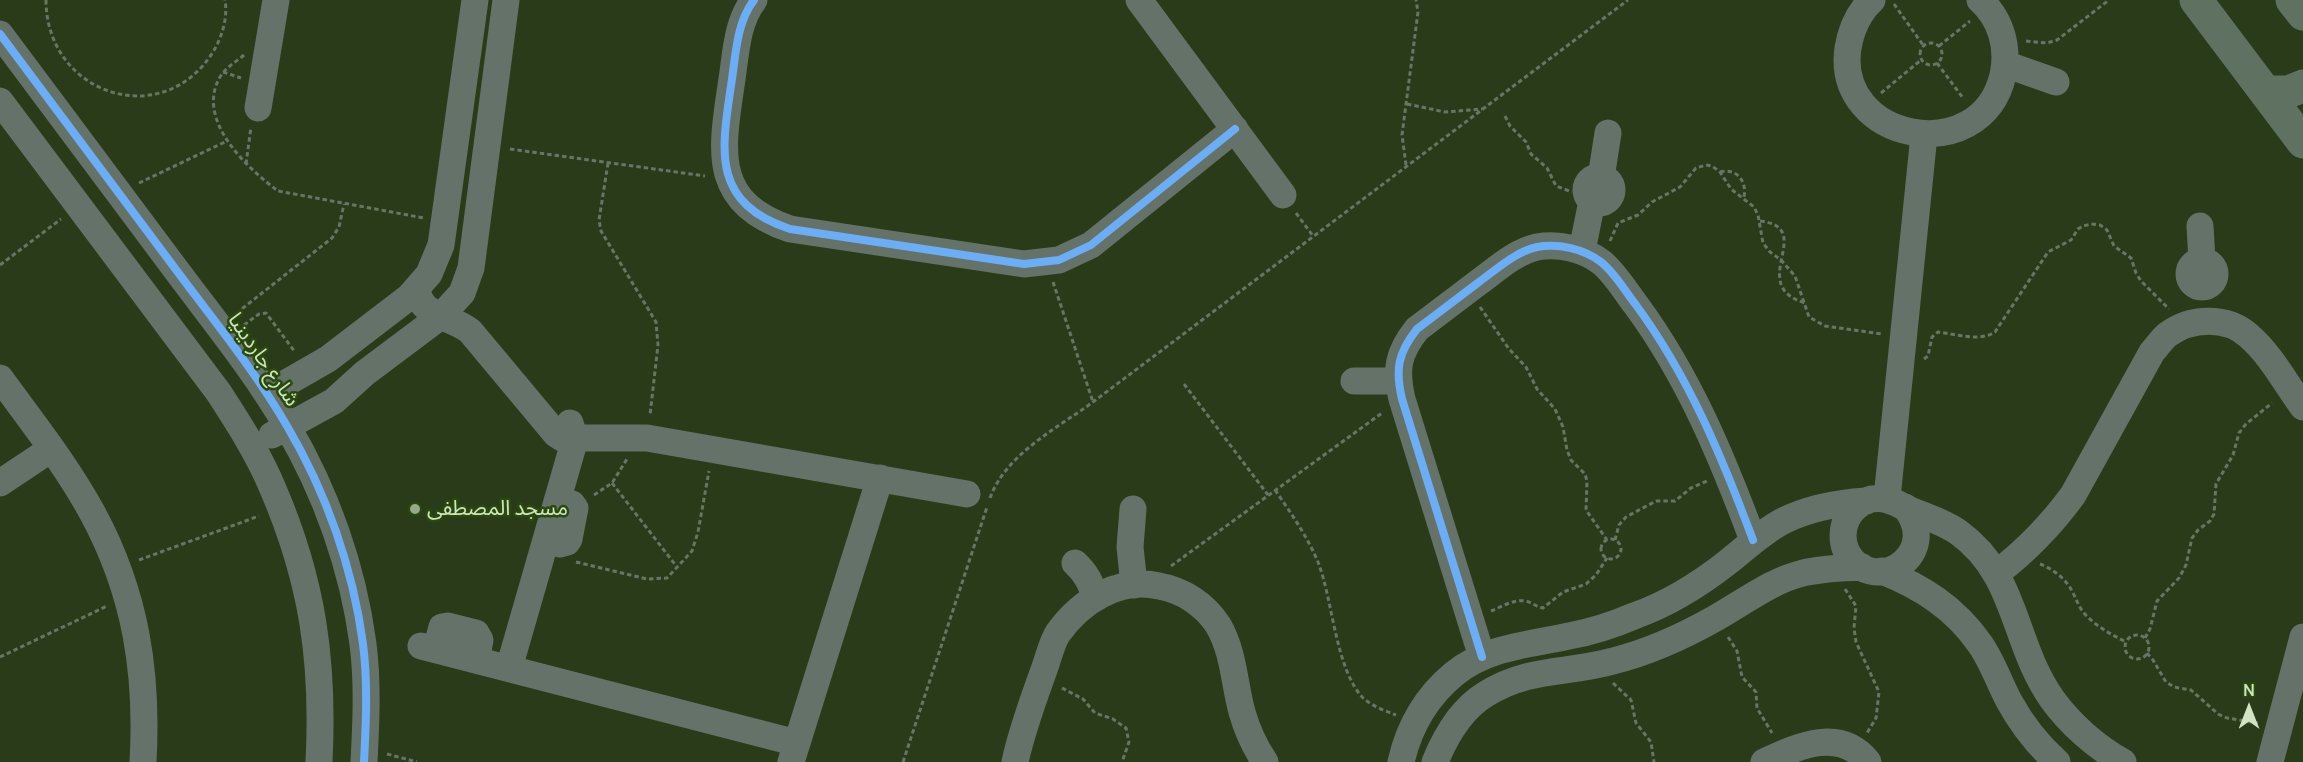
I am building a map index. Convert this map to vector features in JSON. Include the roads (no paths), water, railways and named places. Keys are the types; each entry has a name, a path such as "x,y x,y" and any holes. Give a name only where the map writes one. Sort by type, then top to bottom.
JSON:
{"main road":[{"path":"2196,0 2303,142"},
{"path":"2292,0 2303,14"},
{"path":"2266,92 2288,92 2303,86"}],"street":[{"path":"258,108 276,0"},
{"path":"475,0 441,245 423,282 419,299 424,307 470,331 556,434 562,438 640,438 967,494"},
{"path":"251,445 288,428 334,401 376,365 453,306 462,293 471,268 506,0"},
{"path":"754,0 740,27 724,140 724,160 730,180 740,197 754,212 771,223 790,229 1024,264 1059,260 1091,245 1235,129"},
{"path":"1139,0 1283,195"},
{"path":"1872,0 1858,17 1850,35 1847,54 1849,72 1855,90 1865,106 1882,122 1902,131 1924,135 1943,133 1961,127 1977,117 1991,102 2001,84 2005,53 1998,24 1984,3"},
{"name":"شارع جاردينيا","path":"0,34 267,394 288,428 321,495 340,543 354,594 363,645 367,712 365,755"},
{"path":"2005,53 2056,82"},
{"path":"0,101 219,393 251,445 293,538 305,582 318,644 322,707 320,762"},
{"path":"1592,257 1593,190 1608,133"},
{"path":"1886,502 1924,135"},
{"path":"2196,322 2203,274 2200,226"},
{"path":"1482,657 1400,390 1399,362 1405,344 1417,328 1515,256 1536,248 1559,246 1592,257 1647,320 1697,404 1727,471 1753,540"},
{"path":"267,394 355,339 423,282 448,279 462,293 573,427 576,439 566,503 544,547 508,668"},
{"path":"1997,573 2019,556 2051,524 2073,495 2152,352 2166,335 2196,322 2229,324 2248,335 2296,398"},
{"path":"355,339 376,365"},
{"path":"0,378 51,449 93,514 117,568 132,612 142,664 145,717 143,762"},
{"path":"1354,381 1400,390"},
{"path":"0,483 51,449"},
{"path":"429,648 508,668 794,753 880,478"},
{"path":"1435,762 1445,738 1462,714 1484,695 1510,681 1542,672 1600,664 1646,652 1714,619 1773,584 1802,573 1831,568 1872,569 1902,564 1915,547 1916,525 1886,502"},
{"path":"1886,502 1850,513 1843,533 1847,553 1872,569 1911,583 1938,599 1961,620 1981,645 2010,702 2028,730 2057,762"},
{"path":"1401,762 1414,722 1432,695 1455,673 1482,657 1506,648 1603,628 1637,616 1700,582 1753,540 1781,522 1808,510 1837,503 1886,502 1932,517 1957,531 1979,550 1997,573 2033,666 2052,699 2078,729 2108,754 2123,762"},
{"path":"1133,509 1130,547 1141,584"},
{"path":"1075,563 1085,573 1095,597"},
{"path":"1015,762 1019,740 1056,635 1073,614 1095,597 1121,586 1141,584 1175,589 1199,604 1217,624 1229,649 1242,714 1265,762"},
{"path":"2270,762 2303,637"},
{"path":"1773,758 1813,742 1832,742 1859,755"}],"place":[{"name":"مسجد المصطفى","path":"415,509"}]}
